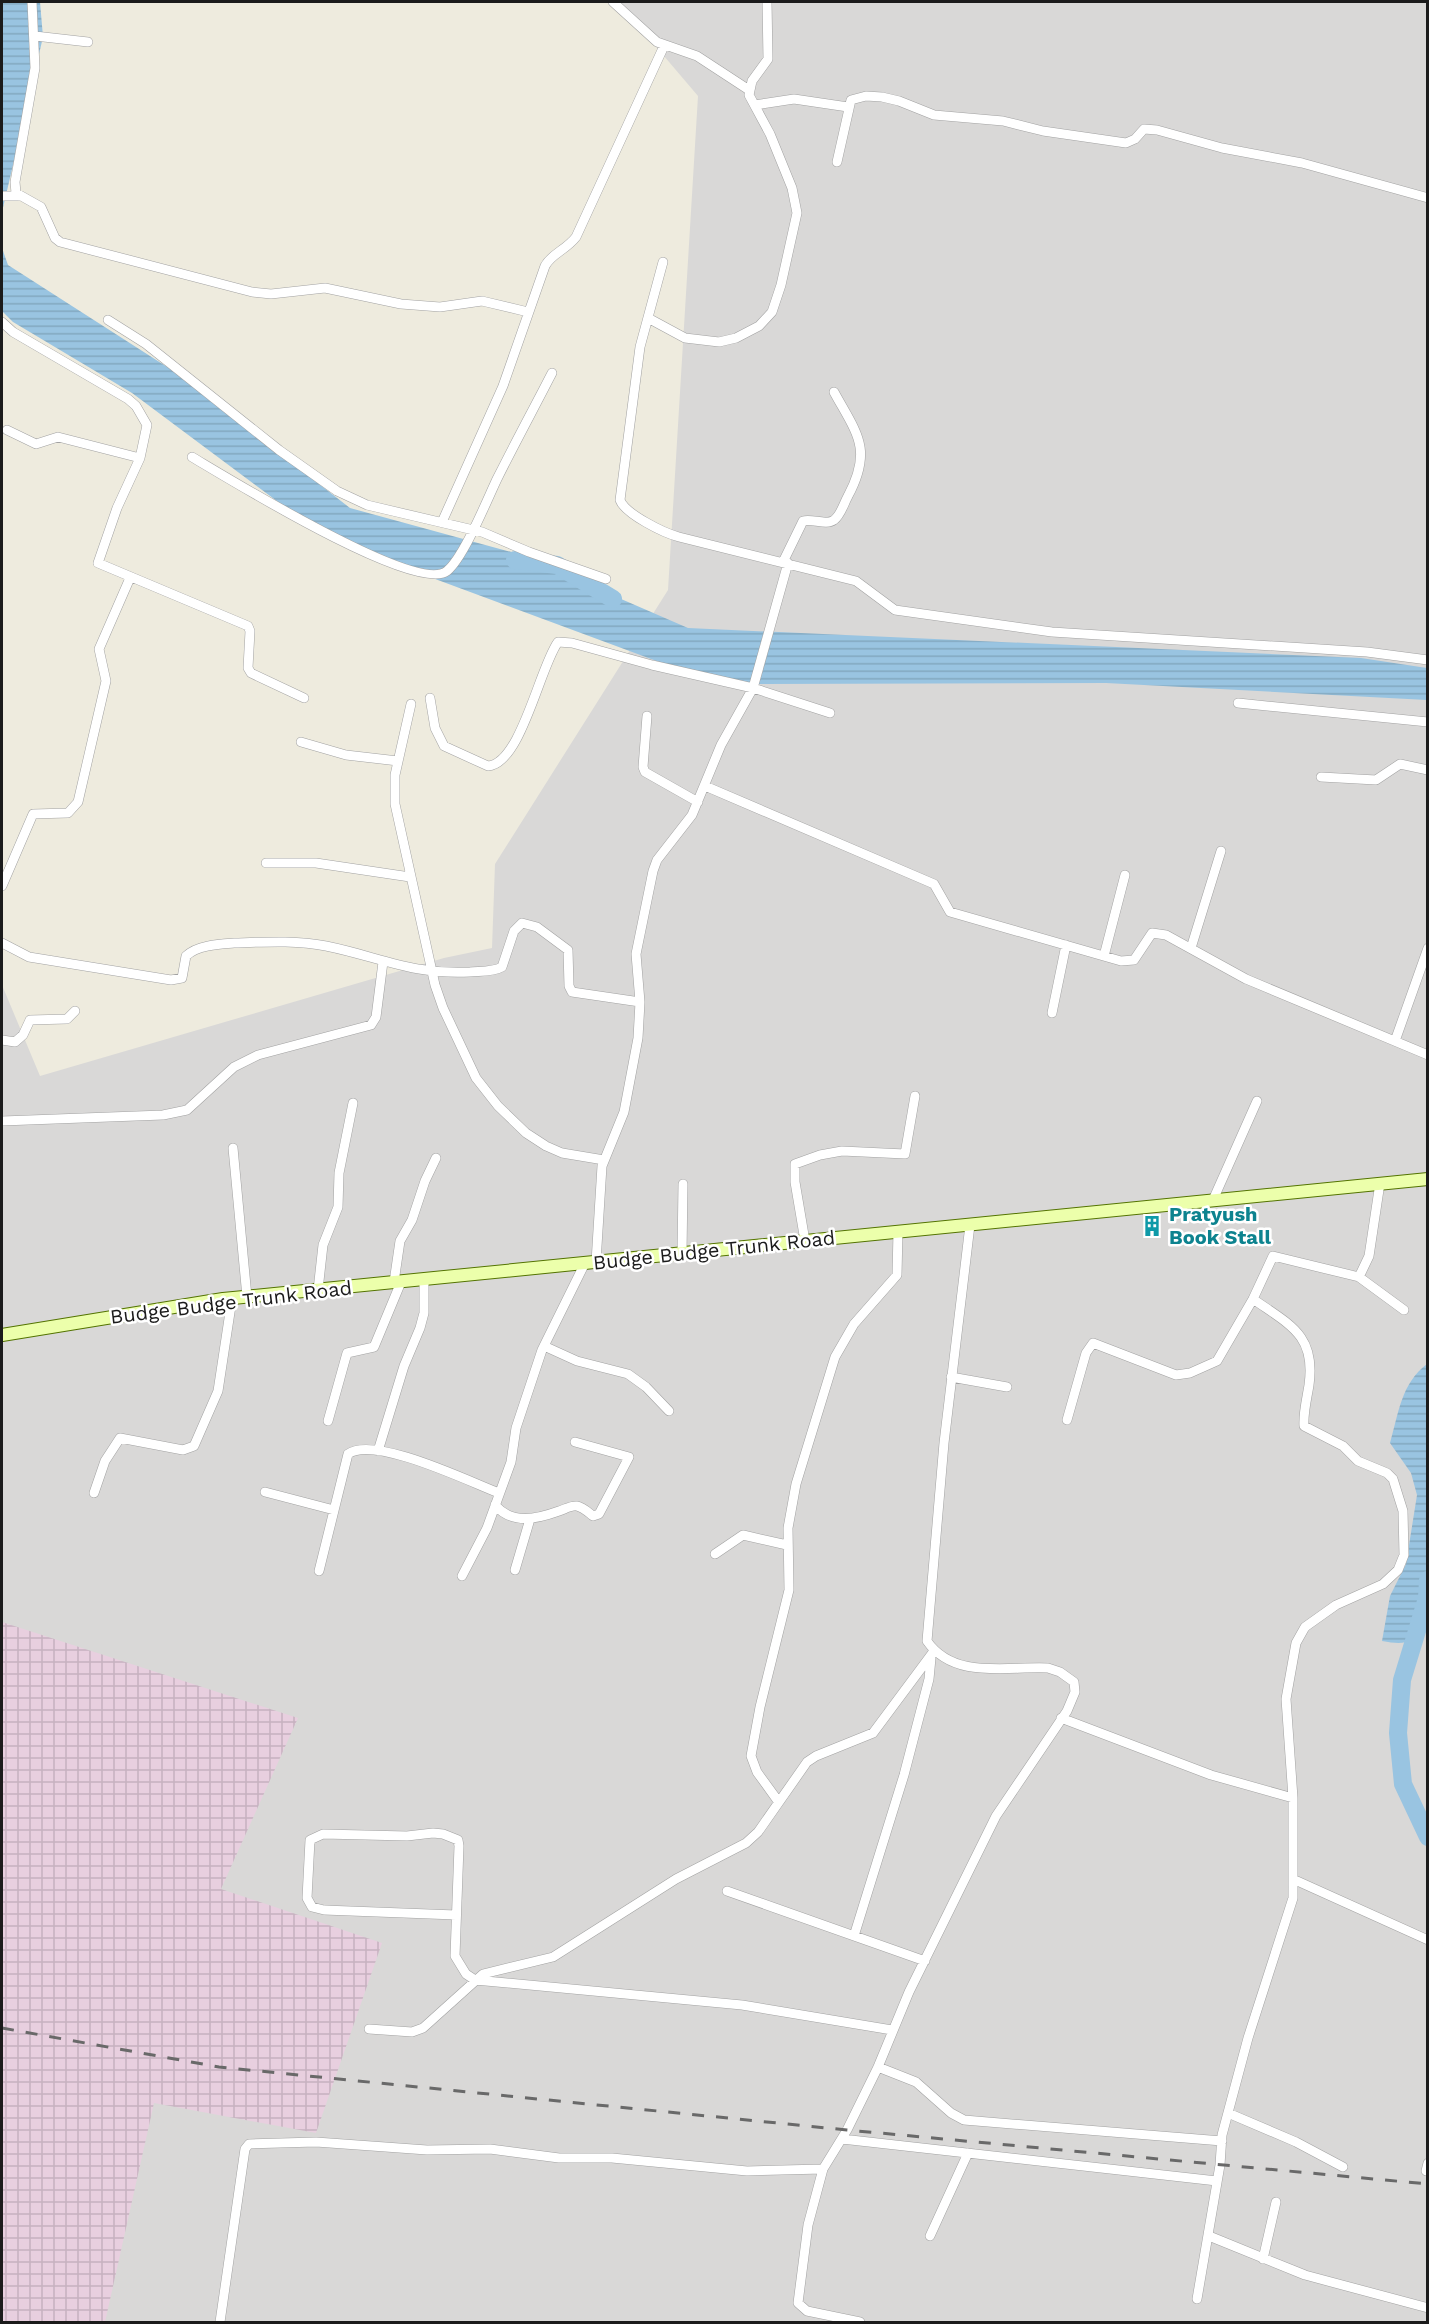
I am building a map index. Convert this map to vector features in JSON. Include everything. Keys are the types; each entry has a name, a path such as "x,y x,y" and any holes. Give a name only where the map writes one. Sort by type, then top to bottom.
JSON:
{"main road":[{"name":"Budge Budge Trunk Road","path":"2,1335 247,1297 1428,1179"}],"street":[{"path":"18,196 15,182 33,85 35,36 32,2"},
{"path":"613,2 664,46 697,56 749,90 792,188 798,213 781,285 772,312 759,326 719,342 686,338 648,318"},
{"path":"749,90 768,59 767,2"},
{"path":"35,36 88,42"},
{"path":"442,522 503,387 548,260 564,251 576,237 664,46"},
{"path":"837,162 851,100 874,96 899,100 934,115 1003,121 1044,131 1126,143 1135,139 1144,129 1157,130 1222,148 1302,163 1428,198"},
{"path":"755,105 794,99 848,107"},
{"path":"2,196 18,196 41,207 55,238 60,242 252,292 271,294 325,288 401,304 440,307 482,301 528,312"},
{"path":"663,262 648,318 632,397 622,504 671,535 856,581 895,610 1002,626 1397,654 1428,660"},
{"path":"108,320 146,344 279,450 337,491 367,505 442,522 606,579"},
{"path":"2,322 136,406 148,430 140,458 98,559 102,566 248,626 250,631 248,668 251,673 304,698"},
{"path":"192,457 256,496 347,545 389,562 431,574 440,574 448,570 472,532 552,373"},
{"path":"462,1576 487,1528 511,1462 516,1428 544,1346 590,1263 601,1172 624,1113 638,1038 640,1002 636,954 653,871 657,860 685,826 698,802 722,745 754,684 770,635 786,563 803,521 827,523 836,518 859,470 862,446 834,392"},
{"path":"7,430 36,444 58,438 140,458"},
{"path":"2,886 29,818 33,814 68,813 78,802 106,681 99,649 130,579"},
{"path":"430,698 435,728 444,746 488,766 494,766 504,757 526,721 550,654 558,642 572,643 652,665 754,684 830,713"},
{"path":"1238,703 1428,722"},
{"path":"411,704 394,775 395,804 431,972 443,1008 476,1078 498,1106 526,1132 546,1146 562,1153 604,1160"},
{"path":"647,716 642,767 645,772 698,802"},
{"path":"301,742 346,755 398,761"},
{"path":"1322,777 1376,780 1400,764 1428,770"},
{"path":"705,786 934,884 950,912 1121,961 1134,960 1152,933 1166,935 1246,978 1428,1055"},
{"path":"1191,948 1221,851"},
{"path":"266,863 316,863 410,877"},
{"path":"1104,956 1125,875"},
{"path":"2,944 23,956 171,980 182,978 189,953 221,944 285,941 313,944 431,972 478,971 502,967 514,931 522,923 537,927 568,950 569,986 572,992 640,1002"},
{"path":"1052,1013 1066,945"},
{"path":"1395,1041 1428,948"},
{"path":"2,1121 163,1115 187,1110 234,1067 247,1060 292,1044 371,1025 376,1017 383,962"},
{"path":"2,1040 15,1042 23,1035 30,1020 67,1019 75,1011"},
{"path":"805,1241 795,1182 795,1164 820,1155 842,1151 905,1154 915,1096"},
{"path":"1213,1200 1257,1101"},
{"path":"318,1290 323,1245 338,1207 339,1173 353,1103"},
{"path":"233,1148 247,1297"},
{"path":"328,1421 347,1353 374,1347 398,1282 400,1241 412,1220 425,1181 436,1158"},
{"path":"682,1254 683,1184"},
{"path":"1359,1277 1369,1256 1380,1184"},
{"path":"854,1936 904,1775 929,1679 933,1653 927,1641 951,1377 970,1225"},
{"path":"778,1802 757,1772 751,1756 760,1707 789,1590 787,1545 796,1484 835,1357 854,1324 897,1275 898,1232"},
{"path":"1067,1420 1089,1346 1098,1344 1176,1375 1190,1373 1217,1361 1253,1299 1273,1256 1359,1277 1404,1310"},
{"path":"378,1451 409,1352 420,1328 424,1313 424,1279"},
{"path":"94,1492 105,1461 120,1438 183,1450 194,1446 218,1391 232,1299"},
{"path":"1197,2299 1228,2113 1263,1988 1293,1898 1295,1880 1293,1798 1286,1700 1299,1634 1336,1605 1383,1584 1391,1577 1402,1563 1405,1541 1397,1487 1388,1473 1366,1466 1342,1446 1304,1426 1311,1372 1308,1347 1291,1326 1253,1299"},
{"path":"544,1346 572,1359 628,1374 646,1387 669,1411"},
{"path":"951,1377 1008,1387"},
{"path":"495,1505 501,1513 511,1517 530,1519 573,1506 580,1507 593,1516 601,1512 629,1457 575,1442"},
{"path":"319,1571 348,1454 356,1450 398,1454 499,1493"},
{"path":"265,1492 334,1510"},
{"path":"515,1570 530,1519"},
{"path":"715,1554 743,1535 787,1545"},
{"path":"860,2322 807,2311 798,2303 808,2225 823,2169 842,2139 878,2067 892,2030 996,1816 1061,1718 1076,1688 1069,1677 1060,1672 1032,1667 976,1669 933,1653"},
{"path":"369,2029 412,2032 423,2028 475,1980 494,1970 553,1957 561,1953 676,1880 746,1843 758,1832 807,1762 816,1756 873,1733 933,1653"},
{"path":"1061,1718 1211,1775 1293,1798"},
{"path":"456,1915 324,1910 312,1907 307,1898 310,1840 323,1834 407,1836 433,1833 454,1837 459,1846 456,1915 454,1956 466,1974 475,1980 742,2005 892,2030"},
{"path":"1295,1880 1428,1940"},
{"path":"726,1891 925,1961"},
{"path":"878,2067 916,2082 951,2113 964,2120 1222,2140"},
{"path":"1228,2113 1296,2142 1343,2167"},
{"path":"842,2139 1217,2181"},
{"path":"220,2322 245,2149 249,2144 316,2142 427,2150 490,2149 559,2158 612,2158 747,2171 823,2169"},
{"path":"930,2236 968,2153"},
{"path":"1263,2259 1276,2202"},
{"path":"1209,2236 1305,2275 1428,2308"}],"shaded area":[{"path":"618,2 1427,2 1427,2322 2,2322 2,985 40,1076 444,958 492,948 495,864 668,590 698,96"},
{"path":"2,1622 298,1718 221,1889 382,1943 316,2133 154,2103 105,2322 2,2322"}],"water":[{"path":"2,2 40,2 43,37 2,212"},
{"path":"2,248 8,265 175,372 350,508 515,553 688,628 1361,658 1427,668 1427,700 1106,683 755,684 670,666 338,543 317,531 132,393 13,322 2,311"},
{"path":"1427,1364 1427,1626 1407,1642 1382,1641 1390,1596 1406,1564 1417,1495 1411,1473 1390,1443 1406,1390 1418,1372"}],"waterway":[{"path":"515,560 557,565 613,599"},
{"path":"1428,1580 1427,1598 1402,1680 1398,1733 1403,1784 1428,1837"}],"railway":[{"path":"2,2028 219,2067 847,2130 1428,2184"}],"place":[{"name":"Pratyush Book Stall","path":"1152,1226"}]}
